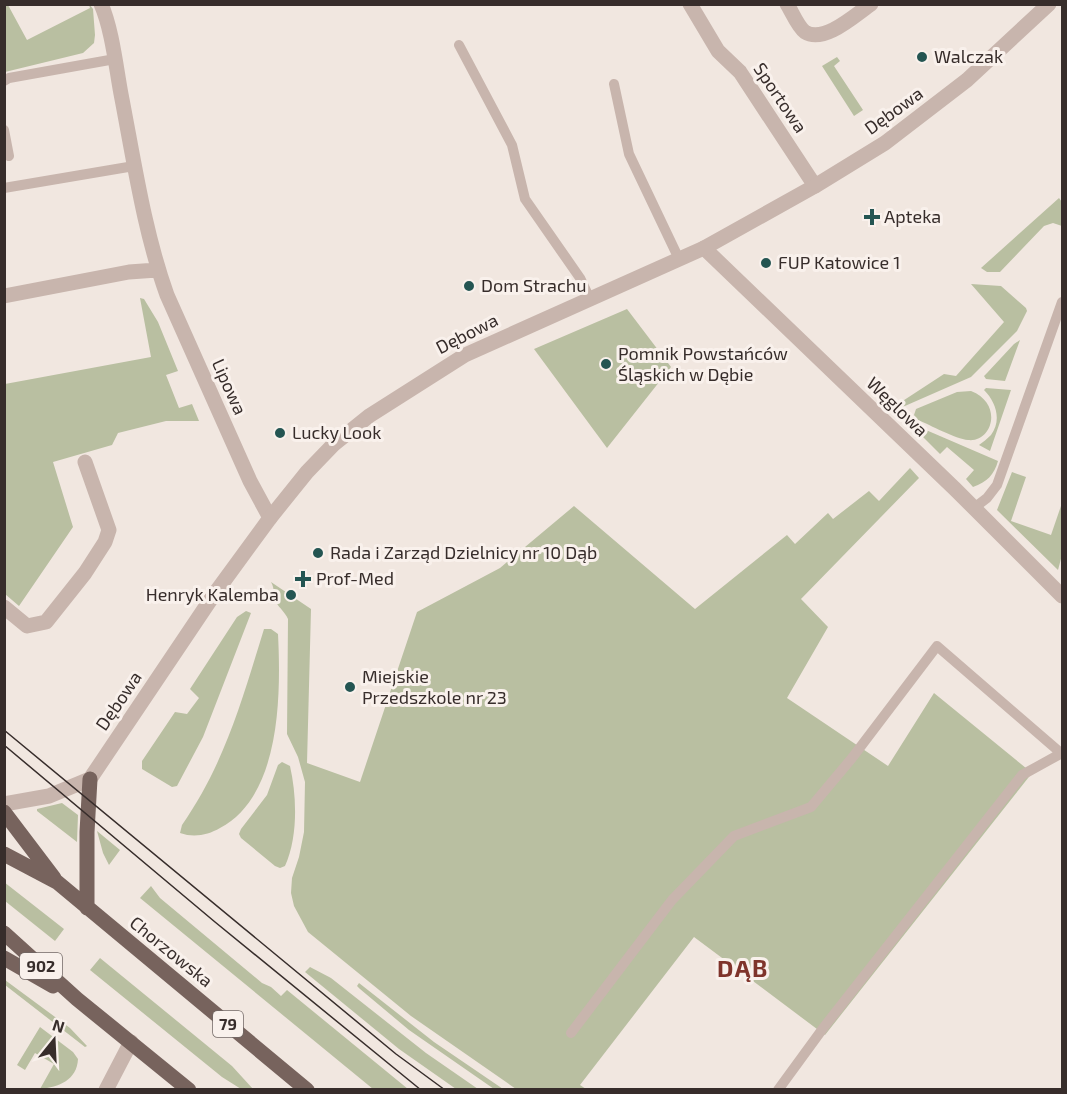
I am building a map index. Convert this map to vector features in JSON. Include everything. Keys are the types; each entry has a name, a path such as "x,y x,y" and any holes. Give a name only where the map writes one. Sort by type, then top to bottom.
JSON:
{"main road":[{"path":"87,908 90,779"},
{"name":"79","path":"4,812 57,882"},
{"name":"Chorzowska","path":"4,854 57,882 307,1089"},
{"name":"902","path":"4,933 77,999"},
{"path":"4,958 77,999 189,1089"}],"street":[{"name":"Lipowa","path":"101,4 115,59 134,166 157,270 250,481 270,518"},
{"name":"Sportowa","path":"690,4 718,51 740,72 816,186"},
{"path":"787,4 804,31 816,36 829,32 871,4"},
{"name":"Dębowa","path":"90,779 213,596 270,518 307,472 333,445 369,416 465,355 704,248 816,186 885,143 967,80 1049,4"},
{"name":"Węglowa","path":"704,248 1062,596"},
{"path":"4,296 129,272 157,270"},
{"path":"4,607 27,626 46,622 85,573 105,542 109,530 85,462"},
{"path":"4,804 49,796 90,779"},
{"path":"106,1089 131,1042"}],"lane":[{"path":"459,45 512,145 525,199 580,278 590,299"},
{"path":"4,81 9,78 115,59"},
{"path":"614,84 629,154 679,260"},
{"path":"4,130 9,156"},
{"path":"4,188 134,166"},
{"path":"974,508 987,498 997,485 1062,302"},
{"path":"571,1033 672,900 734,836 811,807 852,758 937,646 1062,753 1022,775 778,1089"}],"green space":[{"path":"4,5 8,5 27,40 90,8 90,5 93,9 94,43 83,53 5,72"},
{"path":"837,57 840,61 834,66 863,110 854,116 822,66"},
{"path":"1059,198 1062,202 1062,226 1053,223 1044,226 1000,272 987,272 981,268"},
{"path":"971,284 1001,286 1026,308 1027,311 1017,331 971,377 898,409 895,406 944,374 956,376 1004,322"},
{"path":"140,298 144,299 158,322 178,371 166,375 179,408 192,404 199,421 166,421 118,433 112,445 53,462 73,527 19,606 5,594 5,384 151,357"},
{"path":"627,309 671,367 607,448 534,349"},
{"path":"1020,340 1005,381 986,379 984,376"},
{"path":"986,388 1011,390 990,451 979,445 991,435 997,417 992,400 984,390"},
{"path":"971,391 981,397 991,413 988,429 976,439 968,440 950,435 918,420 914,415 916,409 957,392"},
{"path":"926,430 998,461 992,474 973,487 966,479 974,470 947,447 940,454 920,434 921,431"},
{"path":"910,468 919,478 801,599 828,627 787,698 888,766 934,693 1032,773 825,1035 694,937 580,1085 586,1089 516,1089 411,1016 308,932 294,906 291,893 292,878 304,832 305,782 298,757 287,734 288,619 276,602 271,582 311,609 307,763 360,782 417,612 500,568 574,506 695,609 787,535 795,544 828,513 833,519 869,491 879,501"},
{"path":"1012,472 1026,477 1011,521 1051,535 1062,503 1062,555 1058,570 997,510"},
{"path":"246,611 251,613 203,737 177,786 172,787 142,769 142,761 175,712 187,714 199,698 190,689 237,617"},
{"path":"264,629 271,629 278,634 279,658 277,713 266,768 255,793 240,813 211,832 201,835 185,835 180,833 182,825 197,802 221,754 240,706"},
{"path":"282,762 290,766 295,817 289,855 285,866 280,868 241,838 239,834 267,795 278,765"},
{"path":"62,803 78,815 77,842 37,811 37,809"},
{"path":"97,831 120,850 109,865 103,853"},
{"path":"4,882 64,929 55,941 5,901"},
{"path":"151,886 160,898 262,983 281,996 287,990 408,1089 373,1089 140,898"},
{"path":"100,958 232,1066 253,1089 241,1089 222,1077 90,970"},
{"path":"310,967 331,978 426,1053 478,1089 456,1089 399,1049 305,972"},
{"path":"5,980 70,1028 87,1046 85,1047 5,985"},
{"path":"359,983 434,1042 503,1089 494,1089 409,1030 360,989 357,986"},
{"path":"40,1027 73,1052 78,1059 74,1072 66,1081 40,1089 54,1064 35,1053 25,1070 17,1065"}],"tram line":[{"path":"4,730 396,1054 445,1090"},
{"path":"4,745 215,922 421,1090"}],"place":[{"name":"Walczak","path":"922,57"},
{"name":"Apteka","path":"872,217"},
{"name":"FUP Katowice 1","path":"766,263"},
{"name":"Dom Strachu","path":"469,286"},
{"name":"Pomnik Powstańców Śląskich w Dębie","path":"606,364"},
{"name":"Lucky Look","path":"280,433"},
{"name":"Rada i Zarząd Dzielnicy nr 10 Dąb","path":"318,553"},
{"name":"Prof-Med","path":"303,579"},
{"name":"Henryk Kalemba","path":"291,595"},
{"name":"Miejskie Przedszkole nr 23","path":"350,687"}],"district":[{"name":"DĄB","path":"743,969"}]}
